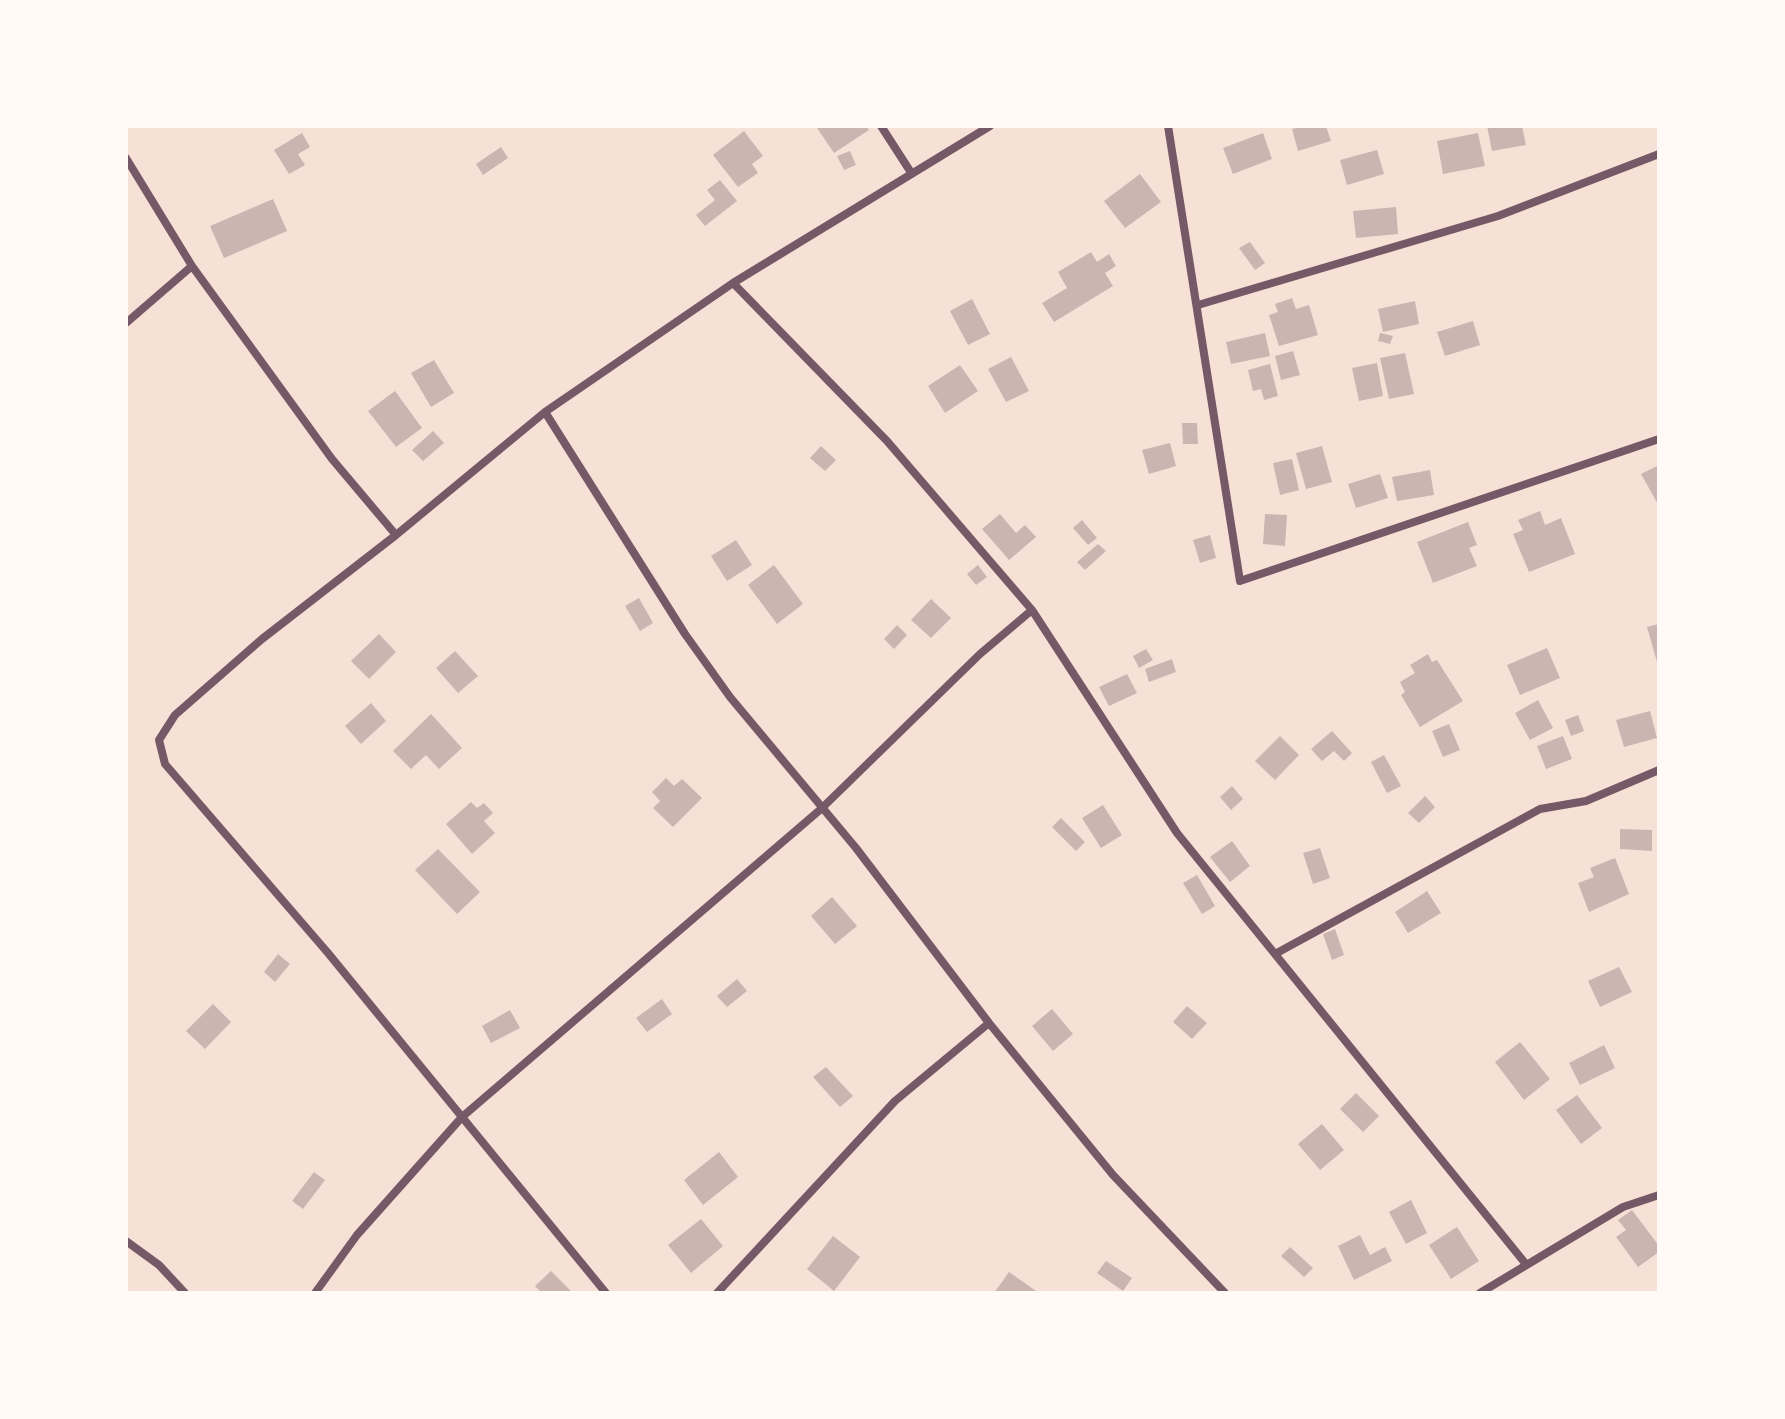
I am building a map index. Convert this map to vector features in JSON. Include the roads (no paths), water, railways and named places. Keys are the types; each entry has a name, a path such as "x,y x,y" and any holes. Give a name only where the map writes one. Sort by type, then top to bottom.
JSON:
{"street":[{"path":"881,126 912,174"},
{"path":"606,1293 328,953 165,764 159,740 175,715 251,648 396,535 545,412 733,283 990,126"},
{"path":"1168,126 1240,581 1659,439"},
{"path":"1198,305 1498,216 1659,154"},
{"path":"126,158 192,266 332,459 396,535"},
{"path":"126,323 192,266"},
{"path":"733,283 887,441 1032,610 1177,833 1525,1263"},
{"path":"545,412 685,634 821,809 856,848 989,1023 1113,1175 1225,1293"},
{"path":"315,1293 357,1235 462,1117 821,809 980,654 1032,610"},
{"path":"1275,954 1540,809 1586,801 1659,770"},
{"path":"717,1293 895,1101 989,1023"},
{"path":"1480,1293 1525,1263 1623,1207 1659,1195"},
{"path":"126,1241 159,1265 185,1293"}]}
